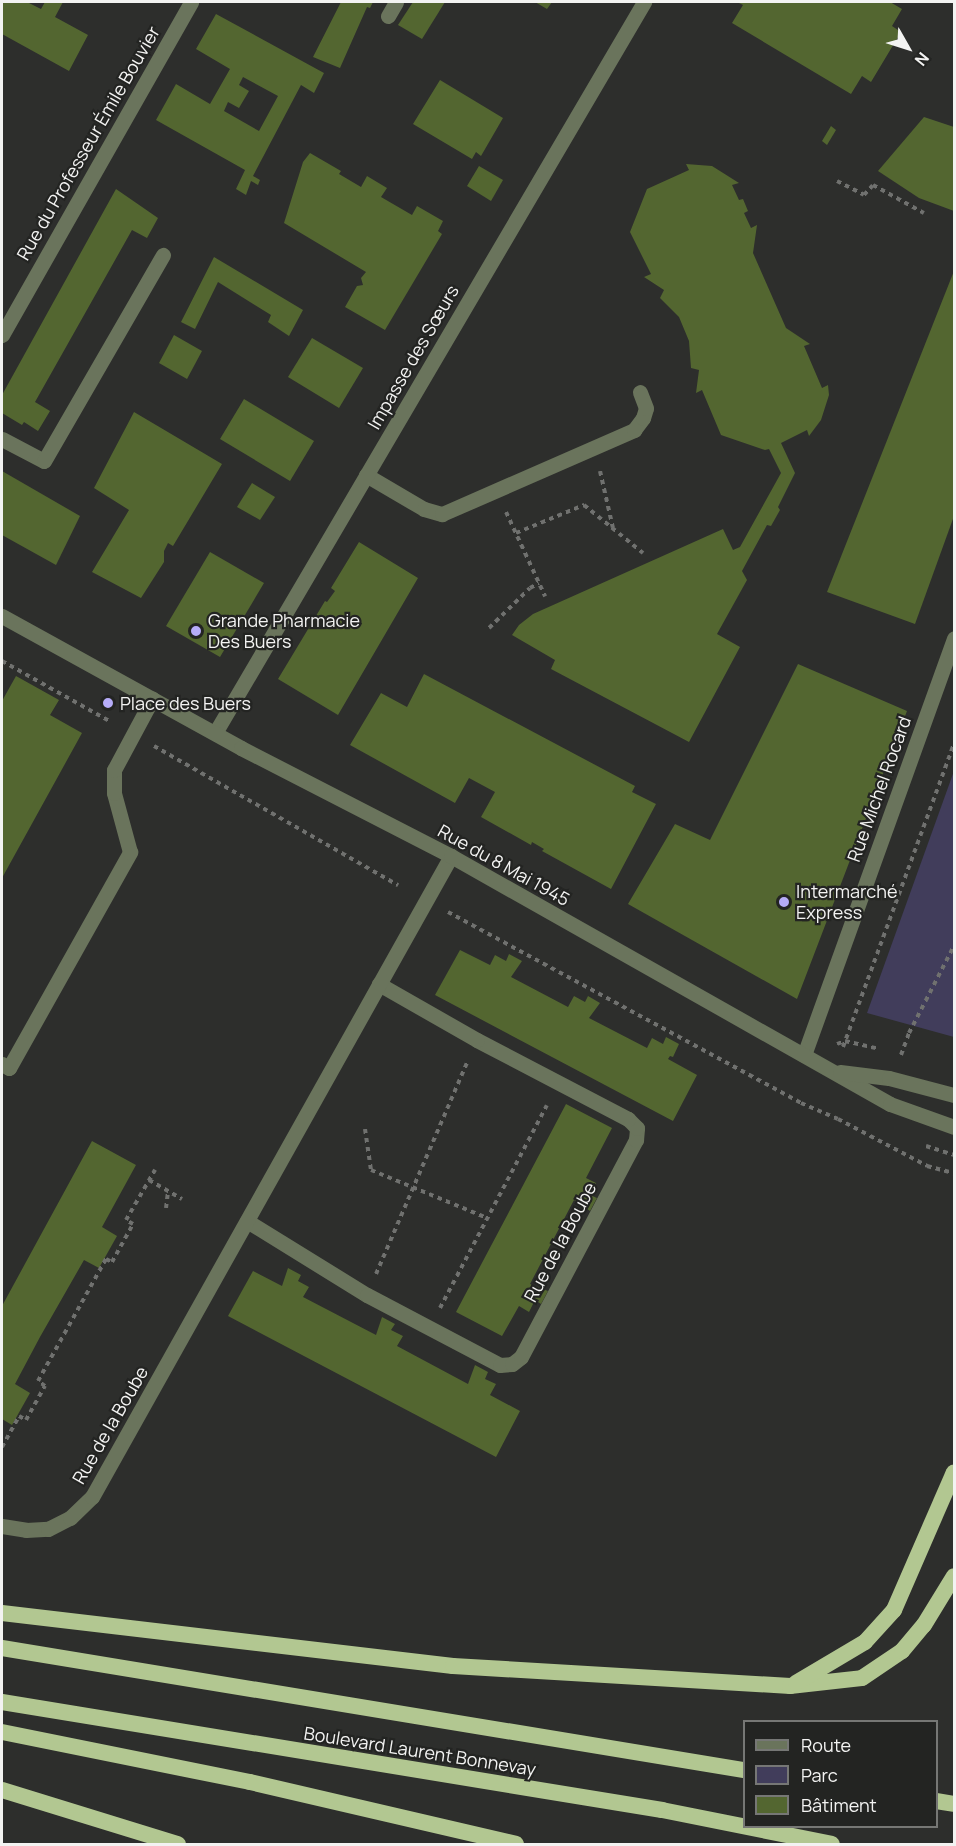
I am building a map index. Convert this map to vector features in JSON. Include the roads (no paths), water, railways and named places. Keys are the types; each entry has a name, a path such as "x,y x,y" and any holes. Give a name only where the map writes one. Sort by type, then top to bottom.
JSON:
{"highway":[{"path":"790,1686 865,1642 894,1610 954,1472"},
{"path":"2,1613 453,1666 790,1686 862,1678 902,1652 924,1624 954,1576"},
{"name":"Boulevard Laurent Bonnevay","path":"2,1648 743,1770"},
{"name":"Boulevard Laurent Bonnevay","path":"2,1702 662,1810 743,1827"},
{"path":"2,1732 250,1782 516,1845"},
{"path":"2,1790 178,1845"},
{"path":"938,1801 954,1804"},
{"name":"Boulevard Laurent Bonnevay","path":"749,1828 832,1845"}],"street":[{"name":"Rue du Professeur Émile Bouvier","path":"2,335 191,2"},
{"path":"388,16 396,2"},
{"name":"Impasse des Sœurs","path":"215,733 644,2"},
{"path":"2,439 44,461 163,255"},
{"path":"366,475 424,509 442,514 634,429 646,408 640,392"},
{"name":"Rue du 8 Mai 1945","path":"2,616 215,733 451,856 890,1104 954,1127"},
{"name":"Rue Michel Rocard","path":"804,1055 954,638"},
{"path":"2,1064 9,1068 130,852 114,793 114,770 152,699"},
{"name":"Rue de la Boube","path":"2,1526 26,1530 48,1529 70,1518 92,1497 451,856"},
{"name":"Rue de la Boube","path":"247,1221 367,1294 500,1365 512,1364 521,1357 636,1140 637,1128 628,1119 477,1040 379,984"},
{"name":"Rue du 8 Mai 1945","path":"834,1071 889,1078 954,1095"}],"place":[{"name":"Grande Pharmacie Des Buers","path":"196,631"},
{"name":"Place des Buers","path":"108,703"},
{"name":"Intermarché Express","path":"784,902"}]}
